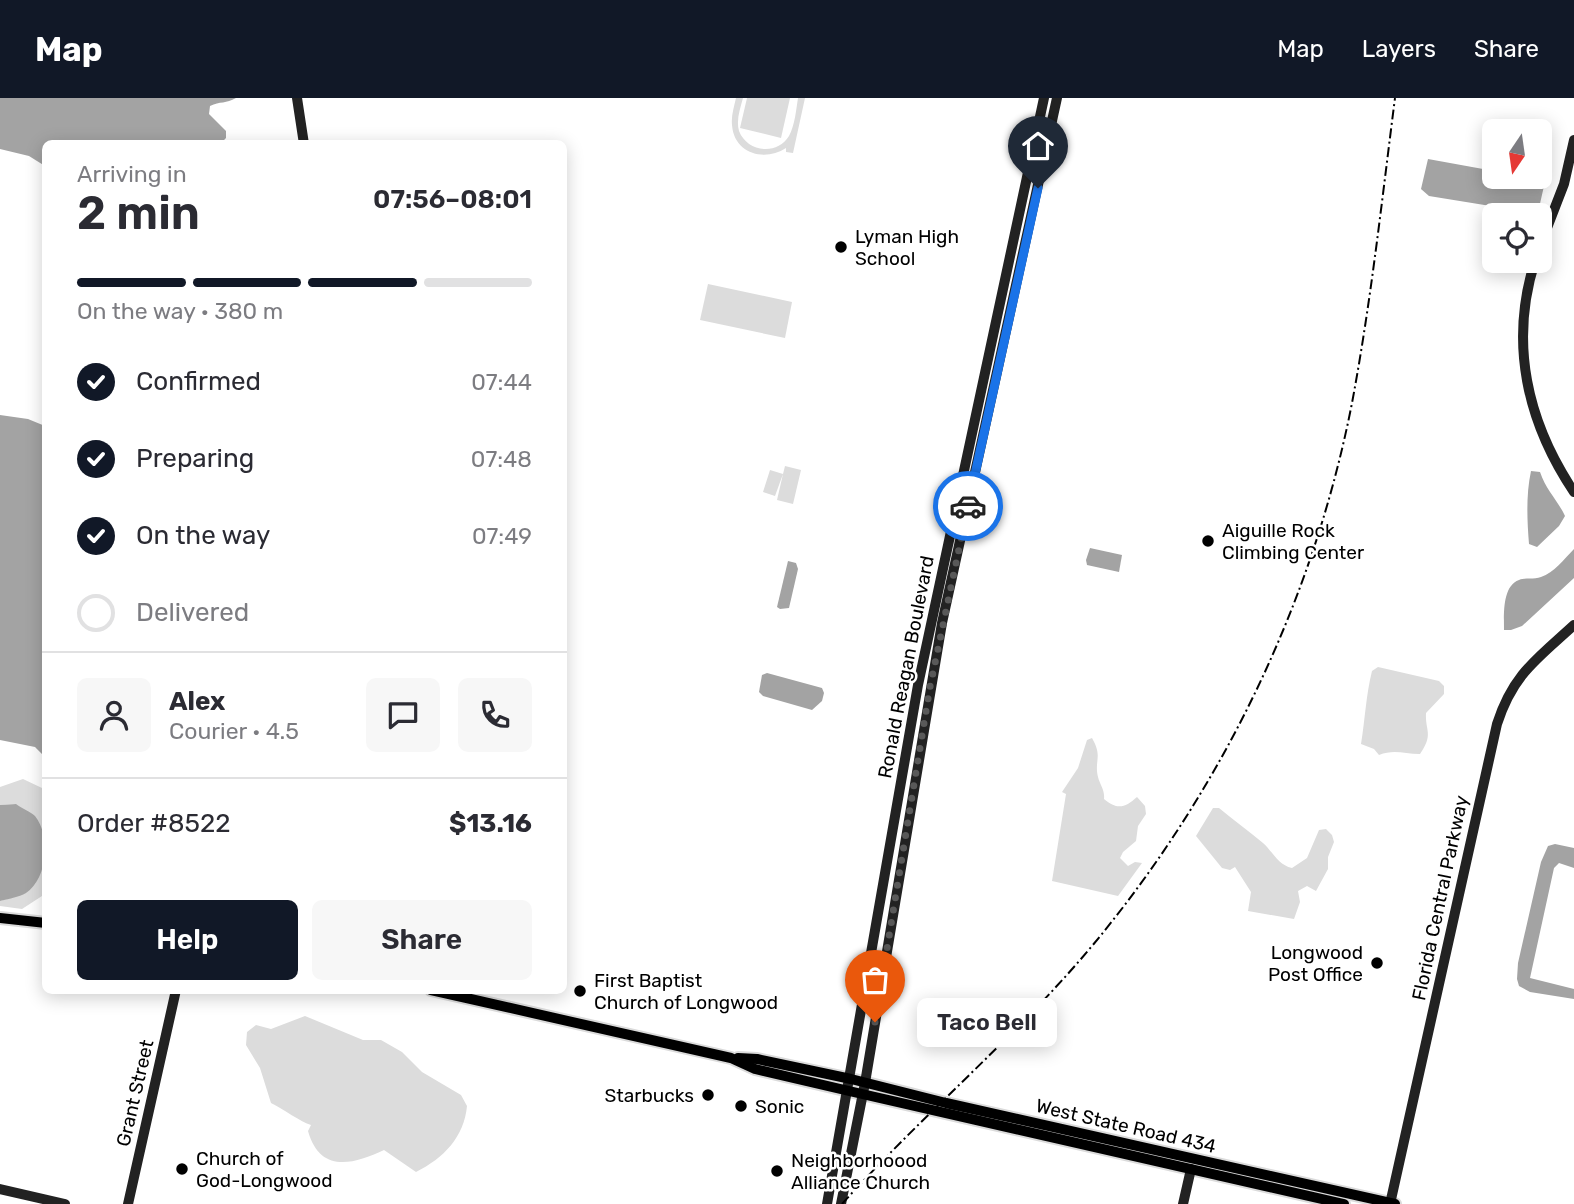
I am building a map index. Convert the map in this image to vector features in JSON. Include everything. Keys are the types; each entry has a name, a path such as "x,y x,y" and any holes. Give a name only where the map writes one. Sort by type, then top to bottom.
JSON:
{"main road":[{"path":"298,98 303,140"},
{"name":"Ronald Reagan Boulevard","path":"827,1204 928,633 1044,98"},
{"name":"Ronald Reagan Boulevard","path":"841,1204 942,623 1057,98"},
{"path":"1552,217 1562,192 1574,140"},
{"path":"1532,273 1524,319 1527,391 1546,444 1574,492"},
{"name":"Florida Central Parkway","path":"1392,1204 1500,714 1511,689 1522,673 1574,625"},
{"path":"0,918 42,923"},
{"name":"Grant Street","path":"128,1204 175,994"},
{"path":"449,994 732,1058"},
{"path":"868,1060 874,1055 878,1040"},
{"name":"West State Road 434","path":"732,1058 757,1059 851,1079 863,1088 1171,1165 1209,1162 1392,1204"},
{"name":"West State Road 434","path":"732,1058 755,1069 849,1091 863,1088 1191,1164 1344,1204"},
{"path":"1183,1204 1191,1164"},
{"path":"0,1189 65,1204"}],"shaded area":[{"path":"0,98 236,98 210,106 209,114 226,131 224,140 42,140 42,164 29,156 0,149"},
{"path":"736,98 743,98 738,127 743,138 755,147 770,149 777,147 789,136 798,98 805,98 793,153 786,152 786,148 760,155 744,149 734,135 732,125"},
{"path":"747,98 790,98 781,138 740,128"},
{"path":"1428,159 1482,169 1482,189 1543,189 1540,203 1482,205 1429,196 1421,189"},
{"path":"708,284 792,302 785,338 700,320"},
{"path":"0,415 28,419 42,425 42,754 35,747 0,740"},
{"path":"785,466 801,470 793,504 777,500"},
{"path":"770,470 783,474 775,496 763,492"},
{"path":"1531,471 1540,472 1565,516 1559,526 1537,547 1529,544 1527,507"},
{"path":"1090,548 1122,555 1119,572 1087,565"},
{"path":"1574,549 1574,578 1522,626 1504,630 1505,602 1513,583 1546,575"},
{"path":"788,561 796,563 798,569 789,608 780,609 777,607"},
{"path":"1378,667 1439,681 1444,686 1444,694 1426,713 1428,737 1420,754 1394,752 1379,755 1374,749 1361,744 1370,680 1372,671"},
{"path":"767,673 822,688 822,701 812,710 763,696 759,692 762,675"},
{"path":"1092,738 1098,754 1097,771 1104,799 1113,805 1121,806 1129,804 1137,797 1145,806 1146,814 1138,826 1136,841 1120,858 1128,866 1135,862 1142,863 1118,896 1052,881 1066,794 1062,792 1078,768 1087,740"},
{"path":"23,779 42,788 42,896 22,909 0,906 0,901 14,897 16,804 0,805 0,787"},
{"path":"16,804 35,816 42,831 42,870 26,893 0,901 0,805"},
{"path":"1213,808 1219,808 1263,843 1279,861 1292,868 1307,858 1319,830 1326,829 1332,835 1334,842 1328,857 1328,869 1316,891 1307,886 1298,891 1300,902 1294,919 1248,911 1251,892 1235,867 1230,870 1222,868 1196,836"},
{"path":"1555,844 1574,848 1574,868 1559,863 1554,868 1530,978 1574,989 1574,999 1530,992 1519,986 1517,979 1518,963 1541,862 1548,846"},
{"path":"305,1016 363,1040 381,1040 402,1052 422,1072 461,1095 467,1106 465,1117 457,1137 444,1153 416,1172 384,1150 349,1162 338,1162 320,1154 308,1131 311,1125 271,1103 260,1068 246,1045 247,1032 256,1025 271,1029"}],"railway":[{"path":"842,1204 1032,1013 1092,946 1139,886 1182,823 1221,758 1256,691 1287,621 1313,550 1335,477 1352,403 1365,327 1395,98"}],"way so far":[{"path":"875,1022 930,687 968,506"}],"place":[{"name":"Lyman High School","path":"841,247"},
{"name":"Aiguille Rock Climbing Center","path":"1208,541"},
{"name":"Longwood Post Office","path":"1377,963"},
{"name":"First Baptist Church of Longwood","path":"580,991"},
{"name":"Taco Bell","path":"875,1022"},
{"name":"Starbucks","path":"708,1095"},
{"name":"Sonic","path":"741,1106"},
{"name":"Church of God-Longwood","path":"182,1169"},
{"name":"Neighborhoood Alliance Church","path":"777,1171"}],"route":[{"path":"968,506 1038,188"}]}
